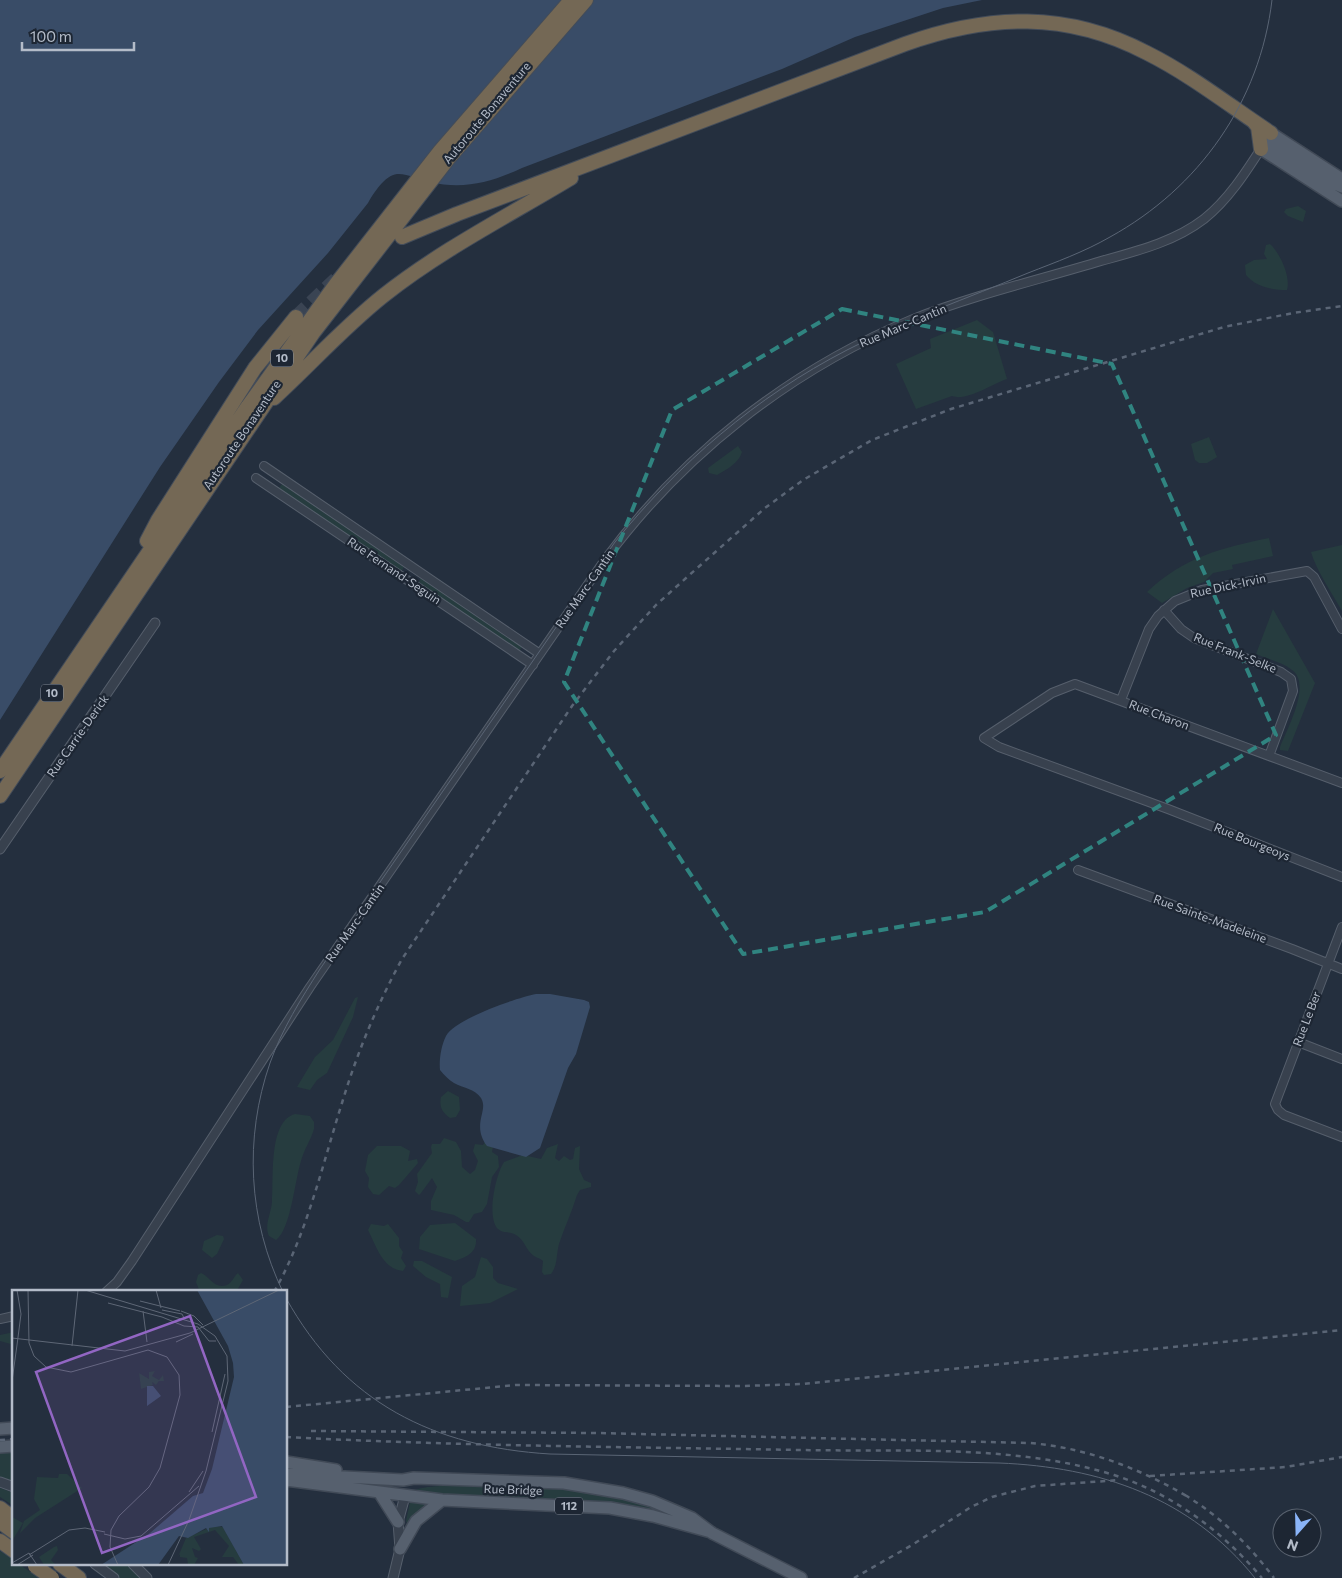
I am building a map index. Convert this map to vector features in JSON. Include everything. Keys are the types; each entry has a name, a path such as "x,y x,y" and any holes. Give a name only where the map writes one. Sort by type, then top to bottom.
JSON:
{"highway":[{"name":"Autoroute Bonaventure","path":"0,771 125,585 295,340 409,198 500,80 570,0"},
{"name":"Autoroute Bonaventure","path":"0,796 259,411 409,198 586,0"},
{"path":"402,237 457,214 920,39 974,25 1016,20 1062,24 1126,43 1167,64 1254,122 1266,141"},
{"path":"259,411 307,369 351,324 392,289 429,264 598,161"},
{"path":"125,585 158,520 261,360 296,317"},
{"path":"0,1508 12,1517"},
{"path":"0,1522 12,1531"},
{"path":"0,1541 12,1550"},
{"path":"36,1566 53,1573 76,1576"}],"main road":[{"path":"1266,141 1342,179"},
{"path":"1266,141 1328,181 1342,187"},
{"path":"1266,141 1342,201"},
{"name":"Rue Bridge","path":"288,1467 308,1466 414,1478 564,1483 603,1488 666,1506 697,1521 712,1533"},
{"name":"Rue Bridge","path":"288,1467 374,1491"},
{"name":"Rue Bridge","path":"316,1475 403,1480 414,1478"},
{"path":"405,1496 414,1478"},
{"name":"Rue Bridge","path":"288,1480 442,1500 610,1508 658,1517 712,1533 801,1578"},
{"path":"374,1491 398,1522"},
{"path":"400,1549 416,1521 442,1500"}],"street":[{"name":"Rue Marc-Cantin","path":"108,1290 117,1282 132,1261 310,987 604,561 652,502 718,438 784,388 859,344 927,314 973,298 1146,248 1174,237 1201,221 1215,208 1266,141"},
{"name":"Rue Fernand-Seguin","path":"264,466 540,654"},
{"name":"Rue Fernand-Seguin","path":"256,478 533,665"},
{"name":"Rue Dick-Irvin","path":"1121,700 1149,629 1174,601 1197,591 1307,571 1314,577 1342,629"},
{"name":"Rue Frank-Selke","path":"1164,610 1178,627 1194,638 1281,672 1292,679 1293,690 1269,756"},
{"name":"Rue Carrie-Derick","path":"0,849 155,623"},
{"name":"Rue Charon","path":"984,738 1052,693 1069,685 1084,686 1342,783"},
{"name":"Rue Bourgeoys","path":"984,738 998,747 1162,807 1342,877"},
{"name":"Rue Sainte-Madeleine","path":"1078,870 1292,948 1342,969"},
{"name":"Rue Le Ber","path":"1342,927 1276,1100 1278,1110 1342,1137"},
{"path":"1298,1042 1342,1059"},
{"path":"0,1482 12,1487"},
{"path":"393,1578 400,1549 398,1522 405,1496"},
{"path":"0,1501 12,1509"},
{"path":"98,1566 114,1578"},
{"path":"135,1566 147,1578"}],"highlighted area":[{"path":"842,309 1112,364 1276,735 985,912 743,954 564,682 672,410"}],"green space":[{"path":"1298,206 1306,211 1303,222 1288,216 1284,212 1286,209"},
{"path":"1270,244 1284,266 1288,285 1287,290 1265,287 1246,275 1245,265 1254,260 1267,259 1264,254 1266,245"},
{"path":"977,320 993,332 1007,379 972,394 958,397 952,396 916,409 896,364 931,348 930,339"},
{"path":"1209,437 1217,457 1207,463 1199,463 1195,460 1191,444"},
{"path":"738,446 742,452 735,463 717,475 709,473 708,468"},
{"path":"282,484 404,567 401,572 279,488"},
{"path":"1269,538 1273,556 1232,565 1233,569 1213,573 1204,582 1187,588 1162,603 1147,592 1175,570 1189,562 1219,550"},
{"path":"1342,545 1342,611 1320,574 1311,552"},
{"path":"421,578 522,647 519,651 418,583"},
{"path":"1273,609 1315,683 1288,751 1280,750 1280,747 1299,696 1300,685 1298,677 1284,665 1256,654"},
{"path":"358,997 353,1017 327,1073 317,1080 310,1090 297,1087 315,1057 333,1040 355,998"},
{"path":"448,1091 459,1097 460,1110 456,1117 450,1118 443,1111 440,1104 441,1097"},
{"path":"295,1114 310,1116 314,1122 314,1129 301,1161 289,1215 281,1234 276,1240 269,1236 267,1228 272,1202 274,1152 280,1127 286,1119"},
{"path":"444,1138 456,1142 461,1151 462,1167 470,1174 475,1170 478,1161 473,1151 475,1144 483,1145 485,1142 493,1146 492,1152 498,1156 499,1167 492,1177 487,1204 482,1212 474,1214 469,1222 454,1215 431,1210 431,1201 437,1187 432,1178 419,1195 415,1191 418,1182 417,1174 432,1153 432,1144 440,1144"},
{"path":"558,1144 555,1158 559,1161 564,1156 570,1160 573,1159 575,1148 580,1146 579,1169 584,1180 591,1183 591,1187 580,1190 577,1195 559,1244 555,1267 551,1274 544,1275 542,1272 543,1261 531,1254 519,1237 498,1229 494,1223 495,1185 504,1162 523,1155 541,1159 547,1148"},
{"path":"377,1146 401,1146 410,1151 408,1161 417,1159 418,1163 399,1185 395,1188 389,1186 379,1195 373,1194 368,1187 369,1178 365,1171 368,1155"},
{"path":"455,1223 476,1239 475,1248 470,1254 455,1261 419,1249 420,1237 430,1225"},
{"path":"371,1224 384,1226 388,1224 399,1238 399,1246 403,1252 401,1258 406,1266 403,1271 390,1266 385,1261 368,1230"},
{"path":"217,1235 223,1236 224,1239 217,1254 212,1258 202,1250 204,1241"},
{"path":"481,1257 487,1259 493,1267 493,1278 498,1283 518,1289 490,1303 460,1306 462,1286 475,1277"},
{"path":"414,1261 422,1261 452,1277 448,1298 441,1297 440,1284 426,1277 413,1266"},
{"path":"201,1273 219,1286 229,1284 238,1273 243,1280 237,1290 199,1290 196,1282 198,1275"},
{"path":"12,1332 12,1344 0,1341 0,1335"},
{"path":"12,1449 12,1481 0,1477 0,1450"},
{"path":"469,1484 569,1488 638,1501 688,1520 664,1515 453,1497 414,1491 431,1487"},
{"path":"0,1488 12,1492 12,1505 0,1497"},
{"path":"410,1502 430,1504 407,1523 406,1521"},
{"path":"0,1551 12,1559 12,1566 22,1566 39,1578 0,1578"},
{"path":"104,1566 130,1566 142,1578 120,1578"}],"water":[{"path":"0,0 982,0 943,8 855,37 782,69 489,181 454,185 430,182 401,174 388,178 328,253 258,330 219,382 160,467 0,720"},
{"path":"536,994 550,994 584,1000 589,1002 590,1007 576,1054 568,1068 540,1148 526,1157 487,1146 480,1131 483,1108 481,1098 476,1093 448,1079 440,1070 440,1062 446,1036 452,1029 487,1010"}],"tunnel":[{"path":"296,317 336,279"}],"tram line":[{"path":"282,1290 271,1265 257,1208 253,1149 262,1091 280,1038 320,969 615,542 665,485 693,459 721,434 781,389 847,350 891,329 1090,247 1142,217 1171,194 1197,167 1220,138 1239,107 1254,73 1265,37 1272,0"},
{"path":"288,1301 309,1335 335,1366 364,1392 396,1413 431,1429 468,1441 508,1450 550,1454 999,1463 1072,1471 1107,1480 1140,1492 1172,1507 1202,1526 1229,1550 1255,1578"}],"railway":[{"path":"275,1290 286,1270 305,1223 361,1048 384,994 402,959 572,706 614,651 656,605 765,508 803,480 872,440 951,409 1224,327 1293,313 1342,306"},
{"path":"288,1407 516,1385 744,1386 802,1384 1342,1330"},
{"path":"311,1431 596,1433 1030,1443 1093,1455 1133,1469 1190,1498"},
{"path":"288,1437 543,1446 959,1452 1037,1458 1076,1465 1114,1475 1156,1492 1195,1516 1213,1530 1247,1561 1262,1578"},
{"path":"0,1440 12,1439"},
{"path":"1150,1476 1286,1467 1342,1457"},
{"path":"854,1578 912,1545 971,1507 992,1497 1035,1486 1120,1480"},
{"path":"1185,1495 1234,1532 1274,1578"}]}
